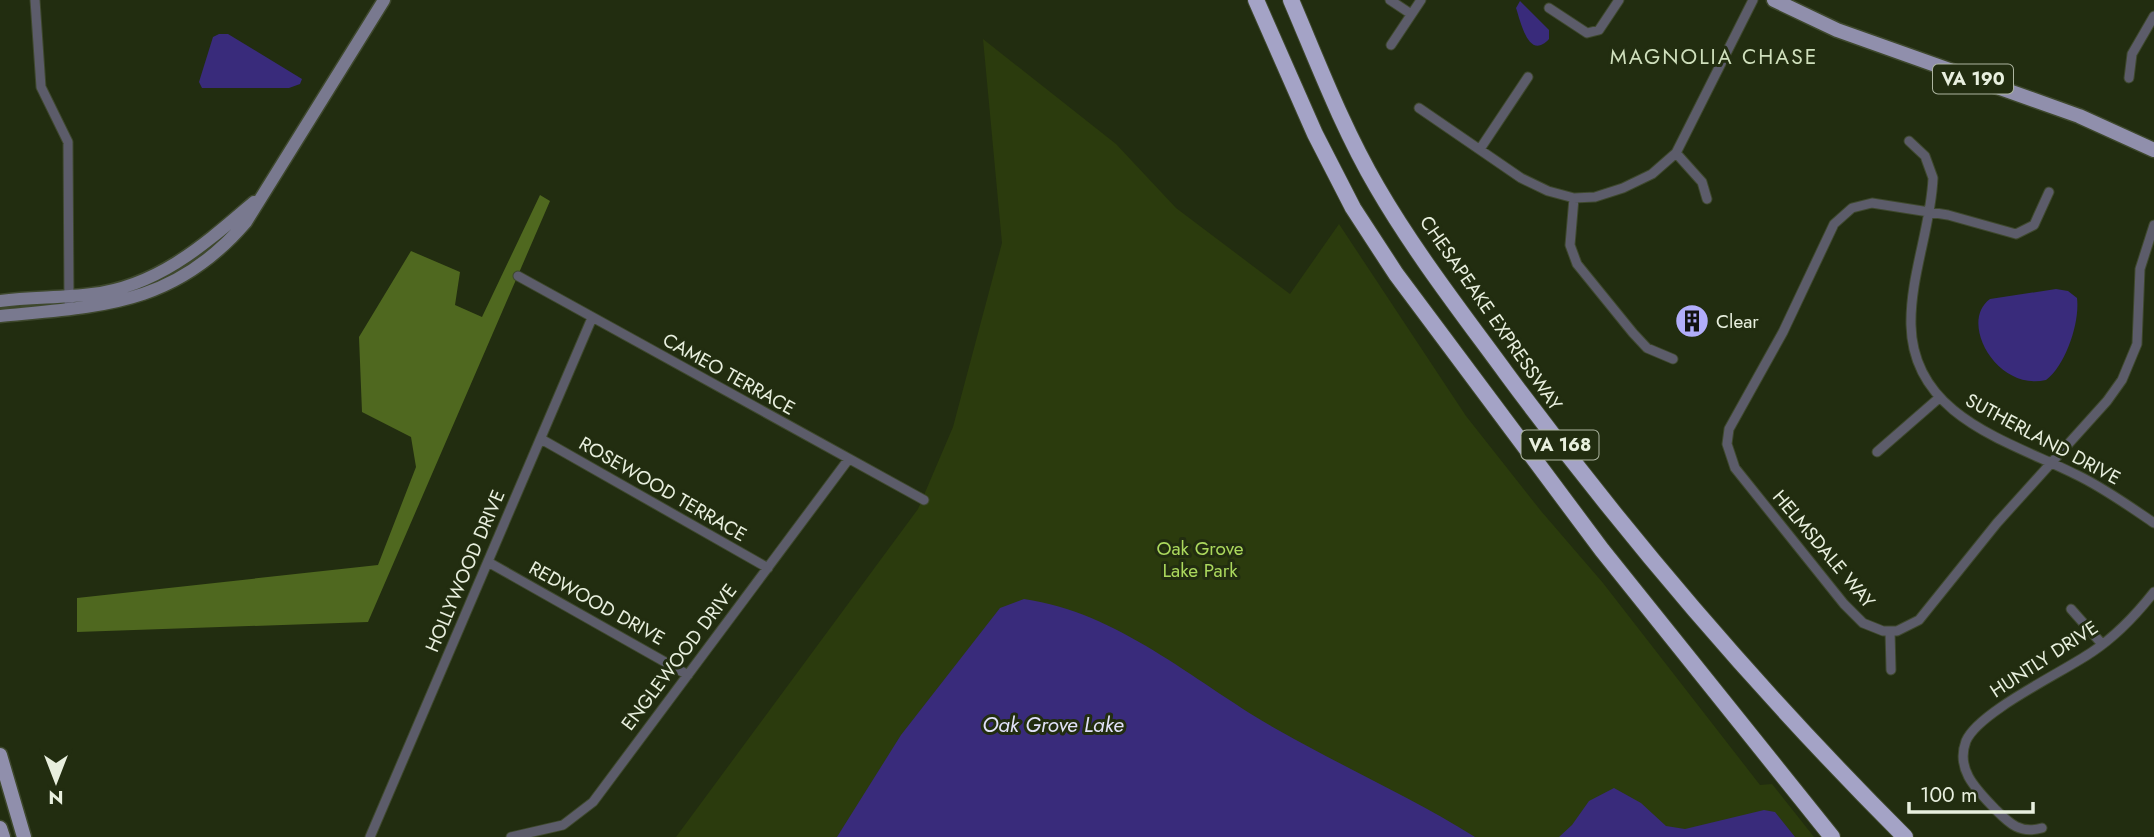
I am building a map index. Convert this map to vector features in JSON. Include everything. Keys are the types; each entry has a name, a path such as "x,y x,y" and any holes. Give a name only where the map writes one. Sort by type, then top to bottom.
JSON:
{"highway":[{"name":"VA 168","path":"1256,0 1315,134 1353,208 1396,274 1514,436 1602,550 1832,837"},
{"name":"CHESAPEAKE EXPRESSWAY","path":"1291,0 1333,102 1378,189 1476,333 1583,475 1665,577 1832,764 1905,837"}],"main road":[{"name":"VA 190","path":"1774,0 1836,30 2079,116 2154,150"},
{"path":"0,755 23,837"},
{"path":"0,828 3,837"}],"street":[{"path":"35,0 41,87 68,142 68,296 71,310"},
{"path":"0,316 71,310 132,299 185,276 233,237 384,0"},
{"path":"1390,0 1411,14"},
{"path":"1391,45 1421,0"},
{"path":"1549,8 1587,33 1599,30 1619,0"},
{"path":"1419,108 1535,186 1574,198 1595,197 1623,188 1652,174 1676,153 1753,0"},
{"path":"2129,78 2132,54 2154,16"},
{"path":"1480,149 1528,77"},
{"name":"SUTHERLAND DRIVE","path":"1909,141 1925,156 1932,172 1912,330 1918,362 1939,398 1978,428 2091,482 2154,523"},
{"path":"1676,153 1702,182 1707,199"},
{"name":"HELMSDALE WAY","path":"1890,631 1863,624 1735,468 1727,439 1734,418 1783,332 1840,216 1852,208 1872,202 1928,211 2016,234 2034,225 2049,192"},
{"path":"0,301 113,290 175,265 209,242 260,197"},
{"path":"1574,198 1570,245 1577,264 1647,348 1673,359"},
{"path":"1891,670 1890,631 1919,620 1975,548 2107,401 2130,366 2139,331 2140,269 2154,225"},
{"name":"CAMEO TERRACE","path":"518,276 924,500"},
{"name":"HOLLYWOOD DRIVE","path":"370,837 592,318"},
{"path":"1877,452 1939,398"},
{"name":"ROSEWOOD TERRACE","path":"541,439 768,568"},
{"name":"ENGLEWOOD DRIVE","path":"511,837 551,830 580,815 593,802 848,460"},
{"name":"REDWOOD DRIVE","path":"488,562 688,675"},
{"name":"HUNTLY DRIVE","path":"2042,828 2021,830 2008,822 1974,788 1966,775 1964,760 1967,739 1976,725 2102,644 2154,592"},
{"path":"2071,609 2102,644"}],"green space":[{"name":"Oak Grove Lake Park","path":"983,39 1116,144 1176,208 1290,294 1339,224 1466,416 1541,511 1603,583 1760,785 1772,784 1814,837 676,837 918,509 953,427 1002,243"},
{"path":"540,195 550,201 368,622 77,632 77,598 378,565 416,467 411,437 362,412 359,337 411,251 460,272 455,305 482,317"}],"water":[{"path":"1520,1 1549,30 1549,39 1542,45 1531,43 1523,30 1516,8"},
{"path":"228,34 302,79 300,84 289,88 202,88 199,82 213,37"},
{"path":"2056,289 2068,291 2077,298 2074,331 2060,364 2046,380 2028,381 2012,376 1998,366 1988,353 1978,323 1981,310 1990,299"},
{"name":"Oak Grove Lake","path":"1024,599 1059,607 1125,634 1278,730 1475,837 837,837 901,735 1000,608"},
{"path":"1614,788 1641,803 1666,826 1685,829 1764,810 1775,812 1795,837 1559,837 1572,825 1589,801"}],"place":[{"name":"Clear","path":"1692,321"}],"district":[{"name":"MAGNOLIA CHASE","path":"1714,57"}]}
